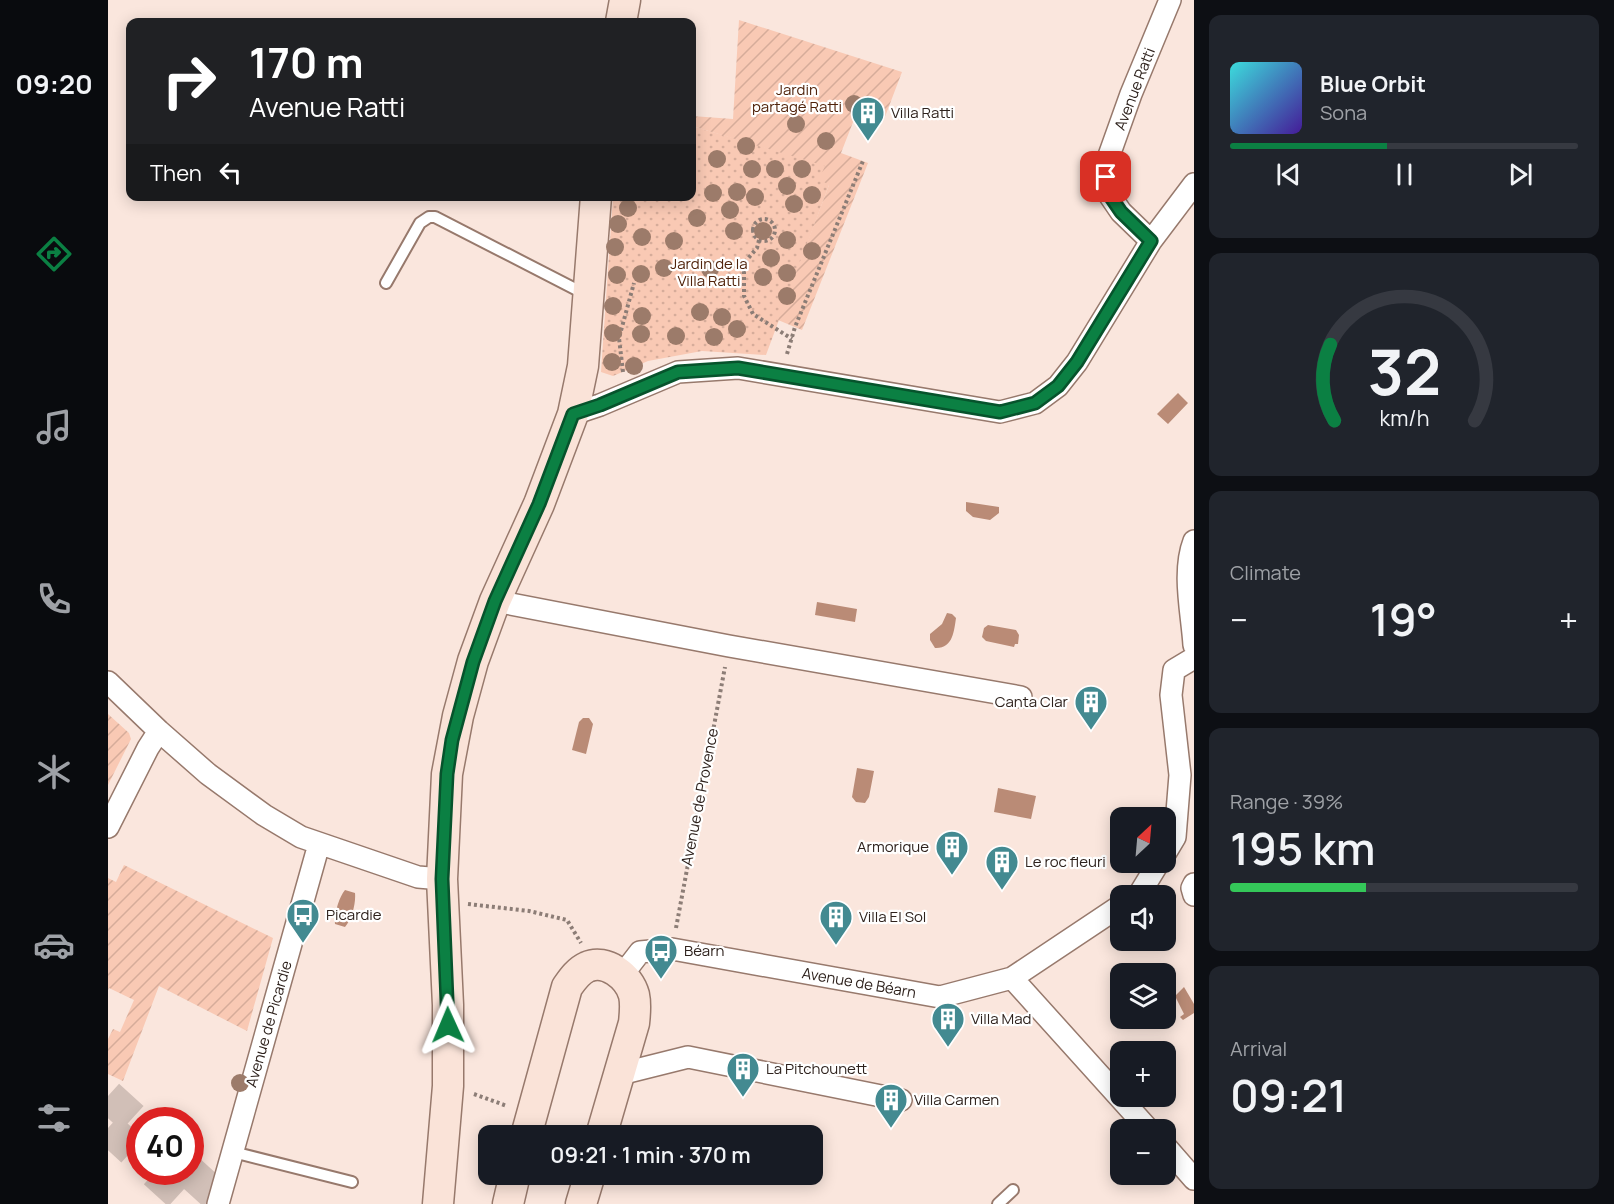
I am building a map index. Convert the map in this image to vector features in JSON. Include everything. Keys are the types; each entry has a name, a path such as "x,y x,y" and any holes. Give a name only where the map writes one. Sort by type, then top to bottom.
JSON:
{"street":[{"path":"622,18 625,0"},
{"name":"Avenue Ratti","path":"1151,241 1121,212 1106,190 1106,164 1131,94 1170,0"},
{"path":"573,414 678,372 738,368 1000,412 1035,403 1058,386 1077,362 1151,241 1194,184"},
{"path":"438,1204 448,1086 448,1005 442,890 447,774 452,740 473,662 495,601 539,504 573,414 583,366 596,201"},
{"path":"1194,541 1190,553 1189,579 1194,645"},
{"path":"495,601 729,646 1021,697"},
{"path":"1176,825 1180,775 1171,695 1174,670 1194,658"},
{"path":"108,682 159,732 231,792 301,837 418,877 442,890"},
{"path":"108,827 148,748 159,732"},
{"name":"Avenue de Picardie","path":"218,1204 319,844"},
{"path":"1194,884 1192,888 1194,895"},
{"name":"Avenue de Béarn","path":"623,974 640,952 672,949 940,997 1012,978 1110,913"},
{"path":"520,1122 567,987 587,967 598,965 623,974 634,995 635,1005 634,1023 604,1125"},
{"path":"1012,978 1139,1119"},
{"path":"620,1074 688,1057 901,1100"},
{"path":"1176,1158 1194,1179"},
{"path":"508,1204 512,1185"},
{"path":"581,1204 587,1185"}],"lane":[{"path":"386,283 420,223 429,217 435,217 590,297"},
{"path":"233,1152 352,1182"},
{"path":"998,1204 1013,1190"}],"path":[{"path":"795,327 863,161"},
{"path":"759,240 766,240 774,233 775,226 770,221 763,219 755,224 753,231 759,240 757,248 744,263 744,296 753,314 792,339"},
{"path":"625,394 620,338 634,283"},
{"name":"Avenue de Provence","path":"672,949 729,646"},
{"path":"442,890 567,920 582,943 587,967"},
{"path":"464,1090 520,1122"}],"green space":[{"name":"Jardin partagé Ratti","path":"739,20 902,72 883,122 871,117 869,121 855,117 841,153 868,163 802,330 778,320 829,185 819,179 825,166 696,127 696,116 733,119"},
{"name":"Jardin de la Villa Ratti","path":"696,127 825,165 829,185 766,355 702,351 648,361 613,376 601,372 613,201 696,201"},
{"path":"108,714 129,733 131,739 108,785"},
{"path":"124,865 273,938 247,1031 159,986 123,1081 108,1074 108,1039 113,1029 120,1032 134,1000 109,988 108,990 108,878 116,882"}],"shaded area":[{"path":"1178,393 1188,403 1168,424 1157,414"},
{"path":"966,502 999,507 999,513 990,520 973,517 966,511"},
{"path":"817,602 857,609 855,622 815,615"},
{"path":"947,613 956,618 952,638 946,646 935,648 930,640 930,634 942,624"},
{"path":"988,625 1016,630 1019,635 1018,644 1014,647 986,641 982,637 984,628"},
{"path":"583,718 589,718 593,724 586,754 572,750 579,722"},
{"path":"857,768 874,771 869,797 865,803 856,802 852,797"},
{"path":"998,788 1036,796 1031,819 994,812"},
{"path":"345,890 355,893 355,897 352,915 345,927 335,924 335,920 339,901"},
{"path":"1184,987 1194,1004 1194,1013 1183,1020 1180,1017 1184,1014 1176,995"}],"tunnel":[{"path":"108,1096 126,1112"},
{"path":"108,1128 126,1144"},
{"path":"169,1185 190,1204"},
{"path":"204,1185 225,1204"}],"place":[{"name":"Villa Ratti","path":"868,142"},
{"name":"Canta Clar","path":"1091,731"},
{"name":"Armorique","path":"952,876"},
{"name":"Le roc fleuri","path":"1002,891"},
{"name":"Picardie","path":"303,944"},
{"name":"Villa El Sol","path":"836,946"},
{"name":"Béarn","path":"661,980"},
{"name":"Villa Mad","path":"948,1048"},
{"name":"La Pitchounett","path":"743,1098"},
{"name":"Villa Carmen","path":"891,1129"}],"route":[{"path":"448,1025 442,879 444,810 452,740 473,662 495,601 539,504 573,414 678,372 738,368 1000,412 1035,403 1058,386 1077,362 1151,241 1121,212 1106,190 1106,177"}]}
